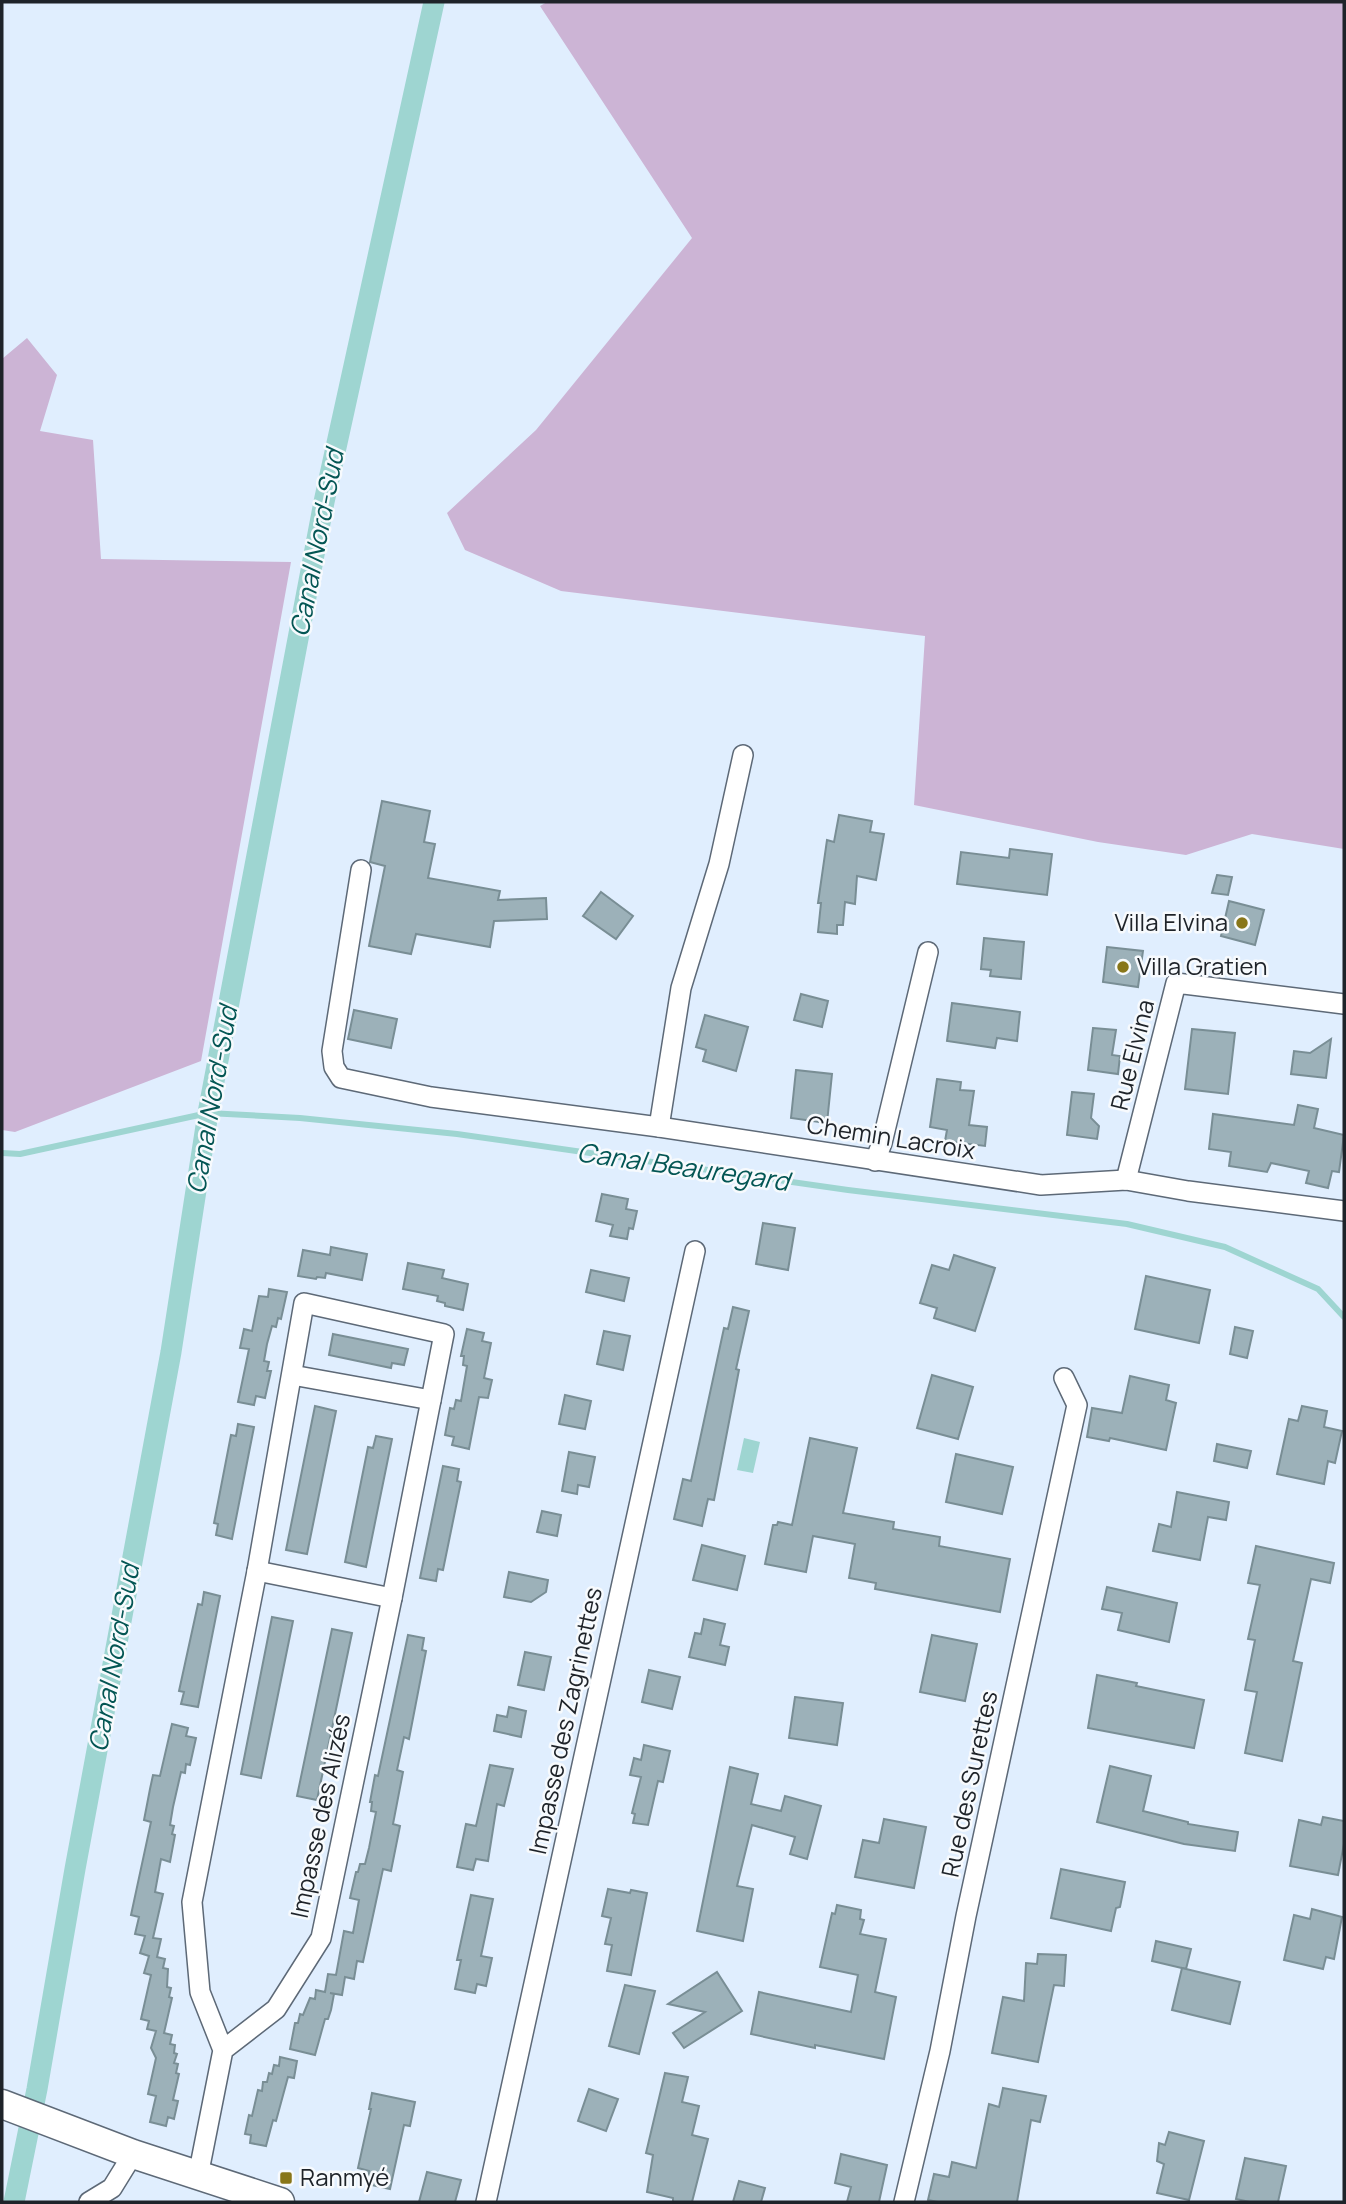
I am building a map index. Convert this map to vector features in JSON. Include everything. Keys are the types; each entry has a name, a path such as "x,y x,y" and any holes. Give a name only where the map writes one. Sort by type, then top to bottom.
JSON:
{"main road":[{"path":"2,2105 133,2154 280,2202"}],"street":[{"path":"659,1127 681,988 719,864 743,755"},
{"name":"Chemin Lacroix","path":"361,870 332,1051 334,1067 341,1078 431,1097 659,1127 1041,1185 1126,1180 1344,1211"},
{"path":"875,1161 882,1143 929,952"},
{"name":"Rue Elvina","path":"1126,1180 1176,983 1344,1004"},
{"name":"Impasse des Zagrinettes","path":"486,2202 695,1251"},
{"name":"Impasse des Alizés","path":"304,1303 444,1334 431,1400 321,1938 276,2009 223,2050 200,1992 192,1902 257,1571 304,1303"},
{"path":"292,1374 431,1400"},
{"name":"Rue des Surettes","path":"904,2202 940,2051 966,1916 1077,1405 1064,1378"},
{"path":"257,1571 392,1598"},
{"path":"198,2176 223,2050"},
{"path":"89,2202 112,2188 133,2154"}],"shaded area":[{"path":"547,2 1344,2 1344,849 1252,834 1186,855 1098,842 914,805 925,636 561,591 465,550 447,513 536,430 692,238 540,6"},
{"path":"27,338 57,375 40,431 93,440 101,559 291,562 201,1061 15,1132 2,1130 2,359"},
{"path":"744,1438 760,1442 753,1473 737,1470"}],"building":[{"path":"382,801 430,811 424,842 435,844 428,878 500,891 498,900 546,898 547,919 494,921 490,947 416,934 411,954 369,946 385,866 370,862"},
{"path":"839,815 872,821 870,832 884,834 876,880 857,876 855,904 845,902 843,925 837,925 837,934 818,932 821,903 818,903 827,840 834,842"},
{"path":"1010,849 1052,854 1047,895 957,884 961,852 1009,858"},
{"path":"1217,875 1232,877 1228,895 1212,893"},
{"path":"601,892 633,916 616,939 583,916"},
{"name":"Villa Elvina","path":"1229,901 1264,910 1255,945 1221,936"},
{"path":"984,938 1024,942 1021,979 990,976 991,970 981,969"},
{"name":"Villa Gratien","path":"1107,947 1143,951 1138,987 1103,982"},
{"path":"801,994 828,1001 822,1027 794,1020"},
{"path":"952,1003 1020,1012 1017,1041 997,1038 995,1048 947,1041"},
{"path":"354,1010 397,1019 391,1048 348,1039"},
{"path":"705,1015 748,1027 736,1071 703,1061 706,1050 696,1047"},
{"path":"1093,1028 1116,1030 1112,1055 1120,1056 1118,1074 1088,1070"},
{"path":"1192,1029 1235,1033 1228,1094 1185,1089"},
{"path":"1331,1039 1326,1078 1291,1074 1294,1051 1310,1053"},
{"path":"796,1070 832,1074 827,1123 791,1118"},
{"path":"937,1079 961,1082 960,1090 974,1091 969,1125 987,1127 985,1146 945,1141 947,1130 930,1127"},
{"path":"1072,1092 1094,1094 1091,1118 1099,1126 1097,1139 1067,1135"},
{"path":"1298,1105 1318,1109 1314,1128 1344,1135 1339,1172 1332,1171 1328,1188 1306,1183 1309,1171 1271,1163 1267,1172 1229,1166 1231,1152 1209,1149 1213,1114 1294,1125"},
{"path":"602,1194 628,1199 626,1209 637,1211 633,1229 629,1228 627,1239 610,1236 613,1225 596,1221"},
{"path":"763,1223 795,1228 788,1270 756,1264"},
{"path":"331,1247 367,1254 362,1280 326,1273 325,1278 316,1279 298,1276 303,1250 330,1255"},
{"path":"954,1255 995,1268 975,1331 934,1318 937,1308 920,1303 932,1265 949,1270"},
{"path":"408,1263 444,1270 442,1278 468,1284 463,1310 445,1306 445,1303 437,1301 438,1296 403,1289"},
{"path":"591,1270 629,1278 624,1301 586,1292"},
{"path":"1146,1276 1210,1290 1199,1343 1135,1329"},
{"path":"269,1289 287,1292 281,1319 278,1318 276,1327 272,1326 267,1344 264,1361 269,1362 267,1371 271,1371 265,1398 256,1396 254,1405 238,1402 249,1349 240,1348 244,1329 252,1331 259,1296 268,1297"},
{"path":"733,1307 749,1311 736,1369 739,1370 714,1500 708,1499 702,1526 674,1519 683,1479 691,1481 724,1328 728,1329"},
{"path":"1235,1327 1253,1331 1247,1358 1230,1354"},
{"path":"467,1329 484,1333 482,1341 491,1343 484,1378 492,1380 488,1398 479,1397 469,1449 452,1445 454,1437 445,1435 450,1408 454,1409 456,1400 461,1401 467,1366 463,1365 464,1356 461,1356"},
{"path":"604,1331 630,1336 623,1370 597,1364"},
{"path":"333,1334 408,1349 404,1365 392,1363 391,1368 329,1355"},
{"path":"932,1375 973,1387 958,1439 917,1428"},
{"path":"1130,1376 1169,1385 1166,1400 1176,1403 1166,1450 1110,1438 1109,1441 1087,1437 1092,1408 1122,1413"},
{"path":"565,1395 591,1401 585,1429 559,1424"},
{"path":"315,1406 336,1411 307,1554 286,1550"},
{"path":"1302,1406 1327,1411 1324,1427 1342,1431 1335,1463 1328,1461 1324,1484 1277,1474 1289,1419 1298,1421"},
{"path":"238,1424 254,1427 232,1539 216,1535 218,1524 214,1523 231,1435 236,1436"},
{"path":"376,1436 392,1439 366,1567 345,1562 368,1447 373,1448"},
{"path":"810,1438 857,1448 843,1513 894,1522 893,1529 940,1537 939,1546 1010,1559 1000,1612 875,1589 876,1583 849,1578 855,1544 813,1536 806,1572 765,1564 773,1525 778,1522 792,1525"},
{"path":"1217,1444 1251,1451 1247,1468 1214,1461"},
{"path":"569,1452 595,1457 589,1487 578,1485 577,1494 562,1491"},
{"path":"956,1454 1013,1467 1002,1514 946,1502"},
{"path":"443,1466 459,1469 457,1481 461,1482 443,1570 438,1569 436,1581 420,1578"},
{"path":"1177,1492 1229,1502 1226,1520 1208,1517 1200,1560 1153,1551 1159,1524 1171,1527"},
{"path":"542,1511 561,1515 557,1536 537,1532"},
{"path":"702,1545 745,1556 737,1590 693,1580"},
{"path":"1256,1546 1334,1563 1330,1583 1311,1579 1293,1661 1302,1663 1282,1761 1245,1753 1257,1692 1245,1690 1255,1640 1248,1639 1260,1585 1248,1583"},
{"path":"509,1572 548,1580 546,1592 531,1602 504,1597"},
{"path":"1107,1587 1177,1603 1169,1642 1118,1630 1122,1613 1102,1609"},
{"path":"204,1592 220,1596 198,1707 181,1704 184,1692 179,1691 198,1604 202,1605"},
{"path":"272,1617 293,1621 261,1778 241,1774"},
{"path":"704,1619 725,1624 720,1645 729,1647 725,1665 689,1657 695,1633 701,1634"},
{"path":"332,1629 352,1633 317,1800 297,1796"},
{"path":"408,1635 424,1638 422,1650 426,1651 409,1739 404,1737 397,1770 403,1772 393,1824 400,1826 391,1871 383,1869 363,1962 357,1961 354,1979 345,1977 342,1995 330,1993 334,1994 331,2010 328,2019 325,2019 315,2055 290,2049 295,2023 298,2023 300,2014 303,2015 310,1998 315,1999 316,1990 325,1992 328,1974 336,1975 344,1931 353,1933 359,1900 350,1898 356,1872 360,1864 365,1864 369,1848 376,1812 371,1811 370,1802"},
{"path":"932,1635 977,1644 965,1701 920,1692"},
{"path":"525,1652 551,1657 544,1690 518,1685"},
{"path":"649,1670 680,1677 672,1709 642,1702"},
{"path":"1097,1675 1204,1700 1194,1748 1088,1728"},
{"path":"795,1697 843,1703 837,1745 789,1738"},
{"path":"509,1707 526,1711 521,1737 494,1731 497,1715 507,1717"},
{"path":"172,1724 188,1728 186,1736 196,1738 190,1765 186,1764 185,1773 181,1772 173,1807 170,1825 174,1826 172,1834 175,1835 170,1862 161,1859 155,1892 163,1894 153,1938 161,1939 157,1957 165,1959 163,1968 168,1969 167,1987 171,1988 169,1997 172,1998 164,2033 172,2035 170,2044 175,2045 174,2053 177,2054 174,2063 178,2064 176,2073 179,2074 173,2100 178,2101 174,2119 168,2117 166,2126 150,2122 156,2096 148,2094 156,2058 151,2048 156,2031 147,2029 149,2021 141,2019 151,1975 144,1973 149,1956 140,1953 145,1936 135,1934 139,1917 131,1915 151,1822 144,1820 153,1775 160,1776"},
{"path":"644,1745 670,1751 663,1782 658,1781 648,1825 633,1823 635,1814 632,1813 641,1777 630,1775 634,1758 641,1760"},
{"path":"490,1765 513,1769 504,1806 497,1804 488,1861 476,1859 473,1870 457,1867 466,1824 476,1826"},
{"path":"1110,1766 1151,1776 1143,1811 1188,1824 1238,1832 1235,1851 1184,1844 1097,1822"},
{"path":"730,1767 758,1774 751,1804 781,1811 785,1796 821,1806 807,1859 790,1854 795,1837 752,1825 737,1886 753,1889 743,1941 697,1931"},
{"path":"1323,1817 1344,1821 1344,1844 1338,1875 1290,1866 1299,1820 1321,1825"},
{"path":"884,1819 926,1827 914,1888 855,1877 863,1840 879,1843"},
{"path":"1061,1869 1125,1882 1111,1931 1051,1918"},
{"path":"608,1889 647,1893 631,1975 607,1971 612,1945 605,1944 611,1918 602,1916"},
{"path":"471,1895 493,1899 481,1956 492,1958 486,1986 477,1984 475,1993 455,1989 461,1960 457,1960"},
{"path":"837,1905 861,1910 860,1919 864,1920 860,1934 886,1939 875,1992 896,1997 884,2059 751,2034 759,1992 851,2012 858,1975 820,1967 832,1913 835,1914"},
{"path":"1312,1909 1342,1917 1334,1959 1326,1957 1323,1969 1284,1960 1294,1915 1310,1919"},
{"path":"1156,1941 1191,1949 1186,1969 1152,1961"},
{"path":"1038,1954 1066,1955 1064,1986 1054,1985 1038,2062 992,2053 1003,1997 1024,2001 1026,1963 1037,1964"},
{"path":"1182,1968 1240,1982 1230,2024 1172,2010"},
{"path":"717,1972 742,2011 684,2048 673,2033 705,2012 668,2004"},
{"path":"625,1985 655,1991 639,2054 609,2046"},
{"path":"280,2057 297,2061 294,2078 288,2077 266,2146 250,2143 251,2135 245,2134 249,2115 252,2116 258,2090 262,2091 263,2082 267,2082 274,2065 279,2066"},
{"path":"665,2073 688,2077 682,2102 699,2106 692,2135 708,2139 692,2202 673,2202 673,2198 647,2192 653,2155 646,2153"},
{"path":"1003,2088 1046,2096 1040,2122 1031,2120 1017,2202 928,2200 934,2174 949,2177 952,2162 976,2168 989,2104 999,2107"},
{"path":"589,2089 618,2099 606,2131 578,2121"},
{"path":"372,2093 415,2102 410,2126 404,2125 390,2189 367,2184 369,2171 358,2168"},
{"path":"1169,2132 1204,2141 1189,2200 1157,2193 1164,2164 1157,2161 1159,2143 1165,2145"},
{"path":"841,2154 887,2165 879,2202 847,2202 851,2187 835,2183"},
{"path":"1245,2158 1286,2166 1278,2202 1236,2199"},
{"path":"427,2172 461,2180 455,2202 419,2202"},
{"path":"739,2181 765,2188 761,2202 733,2202"}],"waterway":[{"name":"Canal Nord-Sud","path":"14,2202 171,1352 208,1113 324,502 434,2"},
{"name":"Canal Beauregard","path":"2,1153 20,1154 208,1113 300,1118 457,1134 848,1190 1127,1224 1225,1247 1318,1289 1344,1317"}],"place":[{"name":"Villa Elvina","path":"1242,923"},
{"name":"Villa Gratien","path":"1123,967"},
{"name":"Ranmyé","path":"286,2178"}]}
